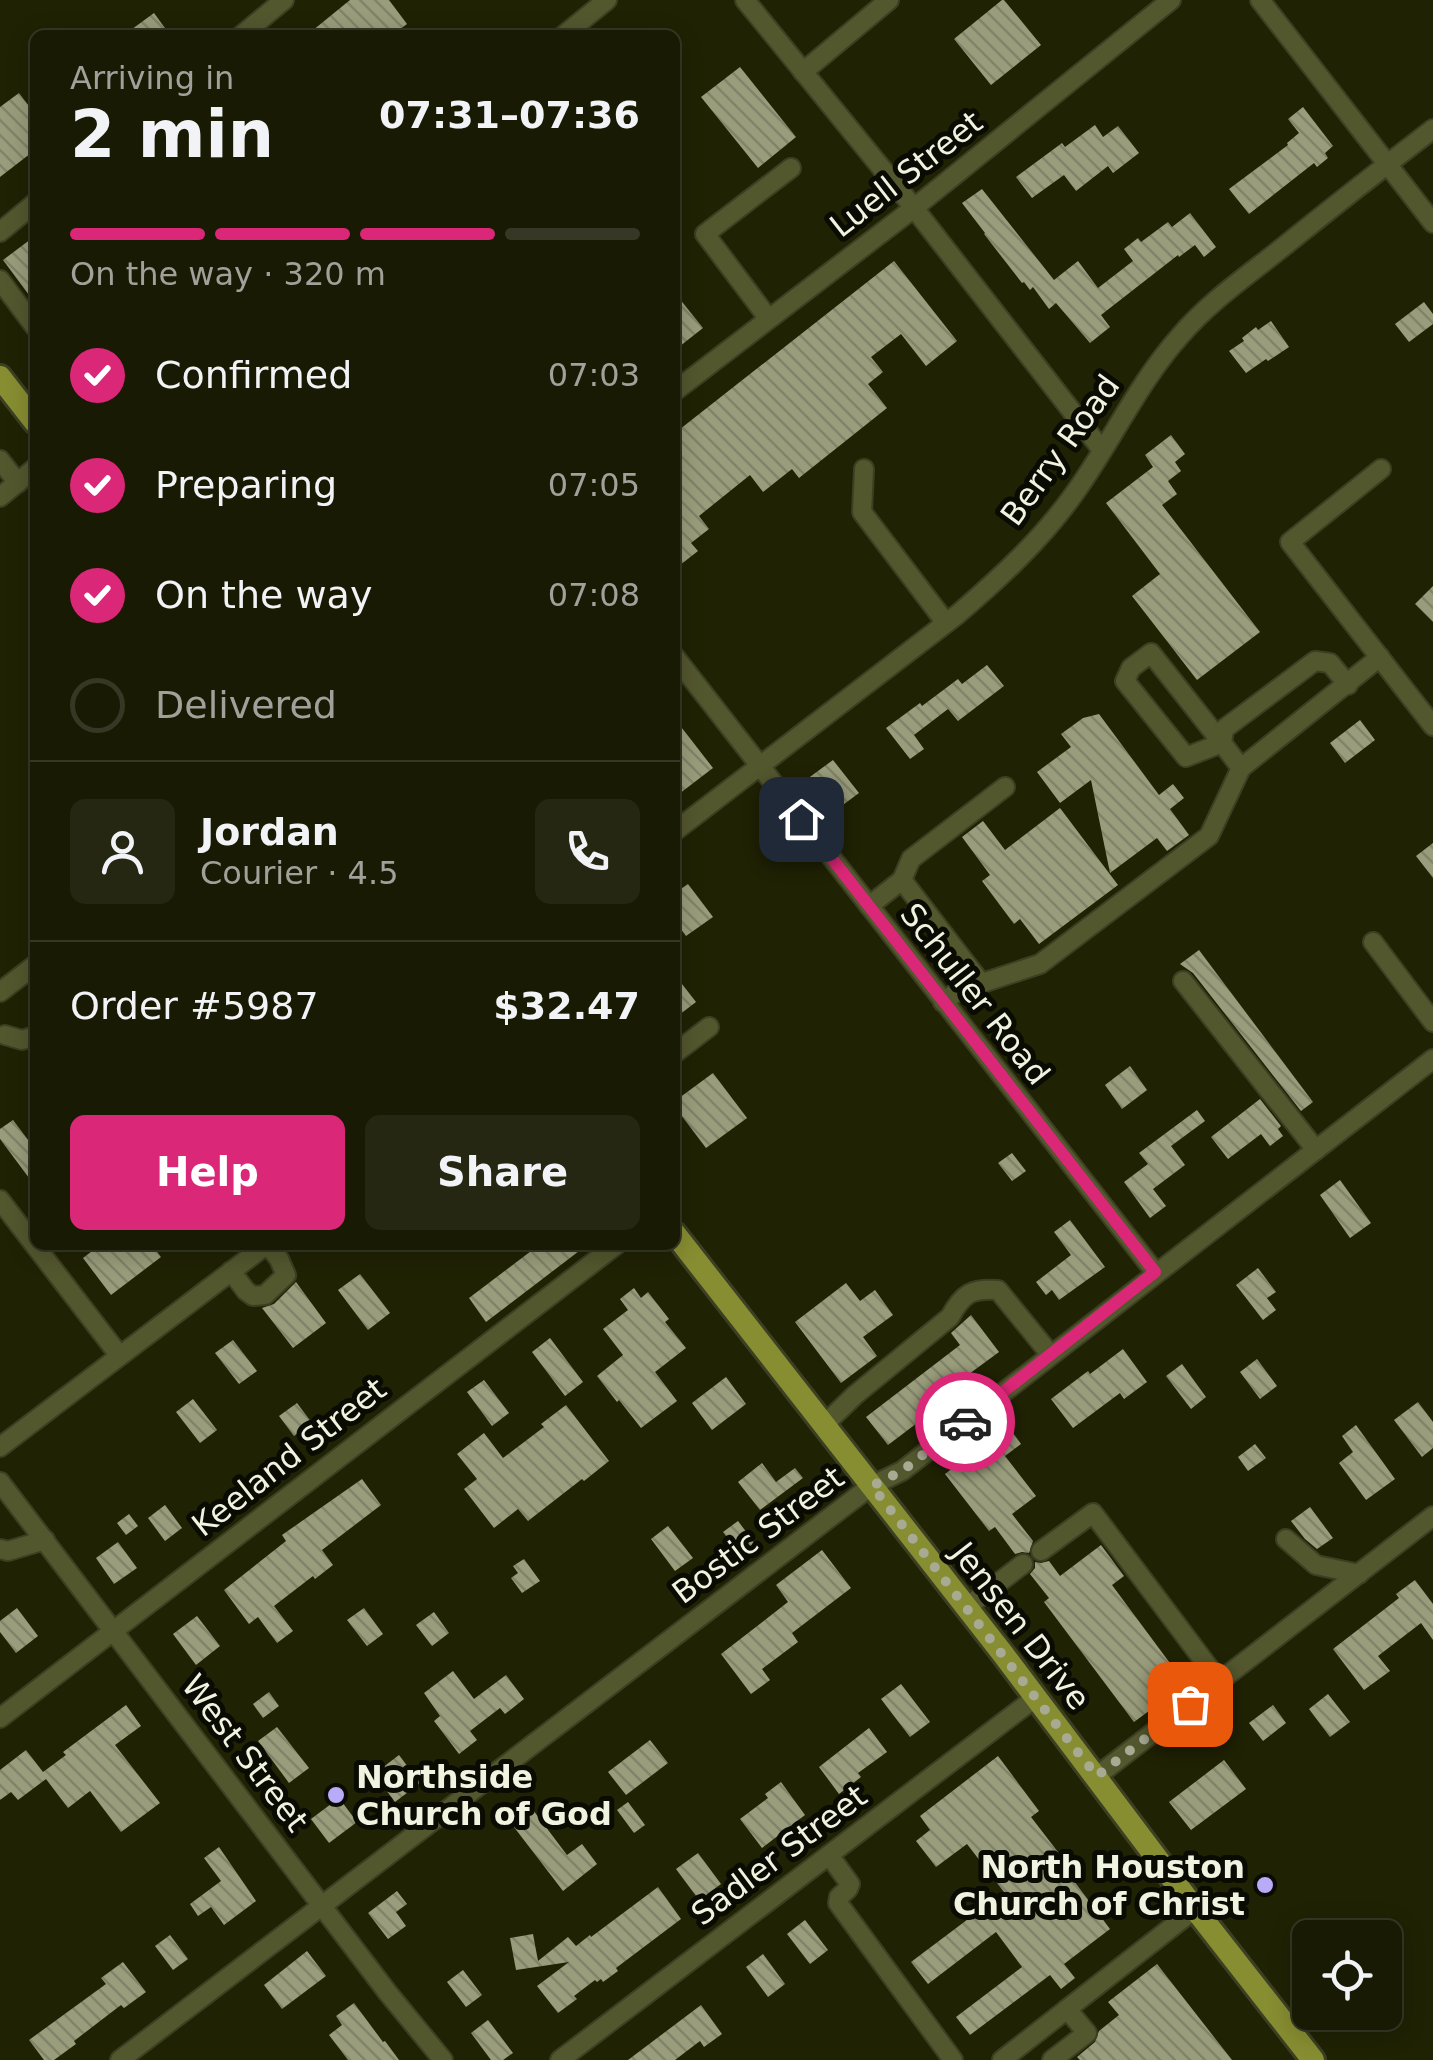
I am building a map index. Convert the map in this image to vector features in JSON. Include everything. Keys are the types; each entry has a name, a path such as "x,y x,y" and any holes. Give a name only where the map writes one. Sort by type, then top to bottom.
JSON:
{"main road":[{"path":"0,377 30,416"},
{"name":"Jensen Drive","path":"680,1240 967,1607 1313,2060"}],"street":[{"path":"248,30 284,0"},
{"path":"570,30 607,0"},
{"path":"745,0 914,208 1102,450"},
{"path":"803,72 889,0"},
{"name":"Luell Street","path":"680,386 914,208 1171,0"},
{"path":"1260,0 1433,222"},
{"name":"Berry Road","path":"680,827 988,588 1047,529 1076,492 1179,336 1235,286 1433,129"},
{"path":"768,318 705,234 791,168"},
{"path":"0,232 30,208"},
{"path":"0,280 30,319"},
{"path":"0,460 18,483"},
{"path":"864,470 862,512 946,623"},
{"path":"1382,470 1290,542 1433,726"},
{"path":"0,497 30,472"},
{"path":"1222,743 1186,757 1125,681 1131,668 1151,652 1222,743 1241,768"},
{"path":"944,1002 958,991 1040,964 1209,836 1241,768 1380,657"},
{"path":"1222,743 1224,730 1315,661 1330,663 1348,685"},
{"name":"Schuller Road","path":"680,663 1155,1272"},
{"path":"868,906 902,880 911,859 1005,788"},
{"path":"902,880 981,983"},
{"path":"1372,942 1433,1022"},
{"path":"0,992 30,968"},
{"path":"1183,981 1316,1150"},
{"path":"680,1049 709,1026"},
{"path":"2,1033 22,1040 30,1038"},
{"name":"Bostic Street","path":"120,2060 872,1486 902,1471 1433,1059"},
{"path":"0,1200 30,1239"},
{"path":"39,1250 120,1355"},
{"path":"0,1447 260,1250"},
{"path":"231,1271 253,1296 265,1294 286,1275 271,1250"},
{"name":"Keeland Street","path":"0,1718 610,1250"},
{"path":"824,1425 979,1288 998,1290 1050,1354"},
{"name":"West Street","path":"0,1482 443,2060"},
{"path":"1041,1551 1093,1513 1219,1681"},
{"path":"1097,1776 1433,1516"},
{"path":"1286,1539 1316,1565 1359,1574"},
{"path":"0,1549 45,1540"},
{"path":"967,1607 1023,1564"},
{"name":"Sadler Street","path":"560,2060 1035,1698"},
{"path":"829,1855 850,1884 838,1904 953,2060"},
{"path":"1007,2058 1195,1909"},
{"path":"1052,2060 1087,2033 1067,2009"}],"building":[{"path":"350,0 389,0 407,24 399,30 313,30"},
{"path":"1002,0 1041,45 991,85 954,39"},
{"path":"154,13 166,30 131,30"},
{"path":"740,67 796,137 758,168 701,97"},
{"path":"19,93 30,107 30,154 0,177 0,107"},
{"path":"1303,107 1333,146 1325,153 1328,158 1317,167 1314,163 1249,214 1229,189 1299,133 1288,119"},
{"path":"1095,125 1103,137 1118,126 1139,153 1113,173 1108,166 1076,191 1064,175 1032,198 1016,177 1062,143 1065,147"},
{"path":"982,189 1054,280 1078,261 1098,288 1133,261 1124,249 1168,222 1172,227 1190,213 1216,247 1204,257 1195,245 1178,255 1101,315 1110,327 1090,343 1056,303 1049,309 1033,287 1030,290 1022,283 962,203"},
{"path":"30,240 30,296 3,260"},
{"path":"894,261 957,341 926,366 901,334 871,357 883,372 868,384 887,408 799,478 792,469 763,492 750,475 699,516 709,529 691,543 698,551 680,565 680,429"},
{"path":"680,299 703,328 680,346"},
{"path":"1424,302 1433,314 1433,324 1409,342 1395,324"},
{"path":"1271,321 1289,347 1246,373 1229,351 1256,327 1258,330"},
{"path":"1171,435 1185,454 1175,462 1181,471 1168,481 1177,494 1162,505 1260,632 1197,680 1132,596 1160,574 1106,503 1153,467 1145,455"},
{"path":"1433,586 1433,622 1415,604"},
{"path":"987,665 1004,686 958,721 948,709 914,735 924,749 910,759 886,728 958,679 962,684"},
{"path":"1099,714 1159,795 1173,784 1184,798 1170,809 1189,835 1167,851 1157,838 1110,873 1091,780 1060,803 1037,772 1071,747 1061,734 1083,718"},
{"path":"1360,720 1375,740 1345,763 1330,743"},
{"path":"680,725 713,768 680,793"},
{"path":"833,760 859,793 828,816 803,782"},
{"path":"1060,808 1118,885 1039,944 1020,919 1014,924 982,881 990,875 962,837 983,821 1005,850"},
{"path":"1433,843 1433,878 1416,856"},
{"path":"688,884 713,917 686,936 680,928 680,890"},
{"path":"1199,950 1313,1102 1301,1111 1193,973 1180,964"},
{"path":"680,981 696,1002 680,1014"},
{"path":"1130,1066 1147,1090 1122,1109 1105,1085"},
{"path":"713,1073 747,1118 706,1148 680,1114 680,1097"},
{"path":"1260,1099 1281,1126 1278,1129 1283,1136 1270,1146 1261,1134 1228,1159 1211,1137"},
{"path":"1197,1110 1205,1121 1171,1146 1185,1165 1153,1189 1166,1206 1150,1218 1124,1182 1148,1164 1139,1153"},
{"path":"13,1120 30,1142 30,1179 0,1139 0,1129"},
{"path":"1012,1153 1026,1171 1012,1181 998,1163"},
{"path":"1340,1180 1371,1223 1350,1238 1320,1195"},
{"path":"1070,1220 1105,1267 1059,1300 1052,1290 1046,1295 1036,1282 1071,1255 1054,1232"},
{"path":"93,1250 156,1250 161,1257 111,1295 83,1258"},
{"path":"532,1250 580,1250 486,1322 469,1298"},
{"path":"1258,1268 1276,1292 1267,1298 1276,1310 1263,1320 1236,1285"},
{"path":"360,1274 390,1313 368,1330 338,1290"},
{"path":"296,1282 326,1323 293,1348 262,1308 274,1304"},
{"path":"846,1283 860,1301 875,1290 893,1315 863,1337 877,1356 841,1383 795,1322"},
{"path":"634,1288 641,1298 648,1292 686,1348 655,1372 677,1401 641,1428 597,1376 623,1355 603,1329 628,1310 620,1299"},
{"path":"971,1315 999,1352 969,1374 974,1380 888,1445 866,1417 960,1345 951,1333"},
{"path":"550,1338 583,1382 565,1396 532,1352"},
{"path":"233,1340 257,1371 239,1384 215,1353"},
{"path":"1123,1349 1147,1382 1124,1399 1120,1393 1073,1428 1051,1399"},
{"path":"1257,1359 1277,1386 1260,1399 1240,1372"},
{"path":"1182,1364 1206,1397 1191,1409 1166,1376"},
{"path":"726,1377 746,1404 712,1430 692,1403"},
{"path":"484,1380 509,1413 492,1426 467,1392"},
{"path":"193,1399 217,1430 200,1443 176,1412"},
{"path":"1418,1402 1433,1422 1433,1448 1422,1457 1394,1420"},
{"path":"297,1403 312,1423 294,1436 279,1416"},
{"path":"566,1405 609,1461 528,1521 518,1509 494,1528 464,1489 477,1479 457,1454 484,1433 503,1458"},
{"path":"1356,1425 1395,1479 1366,1500 1339,1463 1353,1452 1342,1436"},
{"path":"1008,1426 1021,1444 1005,1456 1036,1496 1012,1514 1033,1541 1029,1553 1015,1554 995,1527 989,1531 945,1474"},
{"path":"1255,1444 1266,1458 1248,1471 1238,1457"},
{"path":"762,1463 776,1482 795,1468 803,1478 760,1510 738,1482"},
{"path":"362,1479 381,1505 322,1550 333,1565 274,1606 293,1631 277,1643 258,1617 249,1624 224,1590 286,1541 282,1535"},
{"path":"165,1505 182,1528 165,1541 148,1518"},
{"path":"1310,1507 1333,1538 1317,1549 1291,1521"},
{"path":"129,1514 138,1526 126,1535 117,1523"},
{"path":"738,1521 756,1545 741,1556 723,1532"},
{"path":"668,1526 693,1558 675,1571 651,1539"},
{"path":"118,1542 137,1568 114,1584 96,1558"},
{"path":"1101,1545 1124,1576 1112,1585 1181,1678 1148,1703 1153,1708 1134,1722 1044,1602 1049,1598 1030,1574 1035,1562 1049,1561 1060,1576"},
{"path":"822,1550 851,1588 792,1633 798,1642 762,1669 770,1680 751,1694 721,1654 788,1602 776,1585"},
{"path":"524,1559 540,1581 522,1593 511,1578 518,1573 513,1566"},
{"path":"1415,1580 1433,1604 1433,1640 1421,1623 1378,1656 1390,1671 1364,1690 1333,1649 1399,1598 1396,1594"},
{"path":"17,1608 38,1636 16,1653 0,1632 0,1621"},
{"path":"364,1608 383,1634 367,1646 347,1620"},
{"path":"434,1612 449,1633 432,1646 416,1625"},
{"path":"197,1616 220,1646 196,1665 173,1634"},
{"path":"453,1671 474,1699 506,1675 524,1699 505,1714 500,1708 470,1731 477,1740 459,1754 434,1721 440,1716 424,1693"},
{"path":"901,1684 930,1722 910,1737 881,1699"},
{"path":"269,1692 279,1706 263,1718 253,1704"},
{"path":"1328,1694 1350,1722 1330,1737 1309,1709"},
{"path":"126,1705 141,1726 115,1745 160,1803 121,1832 90,1791 68,1808 46,1779 18,1800 11,1792 0,1800 0,1770 26,1750 43,1772"},
{"path":"1273,1705 1286,1723 1263,1741 1249,1723"},
{"path":"277,1727 309,1768 289,1783 258,1741"},
{"path":"869,1728 887,1752 858,1773 861,1777 839,1794 819,1767"},
{"path":"650,1740 668,1763 626,1795 608,1772"},
{"path":"399,1755 420,1783 395,1802 374,1774"},
{"path":"998,1756 1039,1811 1031,1817 1078,1878 1074,1881 1110,1929 1064,1964 1075,1978 1061,1989 1050,1975 970,2035 956,2017 1022,1967 996,1932 928,1984 911,1962 1004,1892 967,1844 936,1867 916,1841 930,1830 920,1816"},
{"path":"1224,1760 1246,1789 1191,1830 1169,1802"},
{"path":"781,1782 805,1815 762,1848 740,1819 768,1798 765,1794"},
{"path":"339,1798 357,1822 329,1843 311,1819"},
{"path":"527,1802 567,1855 582,1844 597,1864 563,1891 507,1818"},
{"path":"628,1802 645,1825 634,1833 617,1810"},
{"path":"219,1847 256,1901 224,1925 211,1907 198,1916 190,1904 221,1881 204,1858"},
{"path":"698,1853 721,1884 699,1900 676,1869"},
{"path":"658,1887 681,1919 603,1982 595,1980 574,1996 577,1999 558,2013 537,1986 569,1962 516,1970 510,1938 533,1934 538,1961 568,1937 576,1946 591,1937"},
{"path":"397,1891 407,1904 396,1912 406,1926 388,1939 368,1913"},
{"path":"805,1920 828,1950 810,1964 787,1934"},
{"path":"170,1935 188,1959 173,1970 155,1946"},
{"path":"307,1951 326,1976 282,2009 264,1985"},
{"path":"763,1954 785,1984 768,1997 746,1967"},
{"path":"123,1962 146,1992 124,2008 121,2005 54,2060 44,2060 29,2040 106,1984 101,1978"},
{"path":"1157,1964 1232,2060 1080,2060 1077,2057 1095,2042 1099,2031 1119,2015 1108,2002"},
{"path":"463,1970 482,1995 466,2007 447,1982"},
{"path":"354,2003 399,2060 348,2060 329,2035 342,2025 336,2016"},
{"path":"701,2005 722,2034 704,2047 700,2041 675,2060 628,2060"},
{"path":"488,2020 513,2053 503,2060 491,2060 471,2033"}],"way so far":[{"path":"965,1422 902,1471 872,1486 1076,1750 1097,1776 1190,1704"}],"place":[{"name":"Northside Church of God","path":"336,1795"},
{"name":"North Houston Church of Christ","path":"1265,1885"}],"route":[{"path":"801,819 1155,1272 965,1422"}]}
